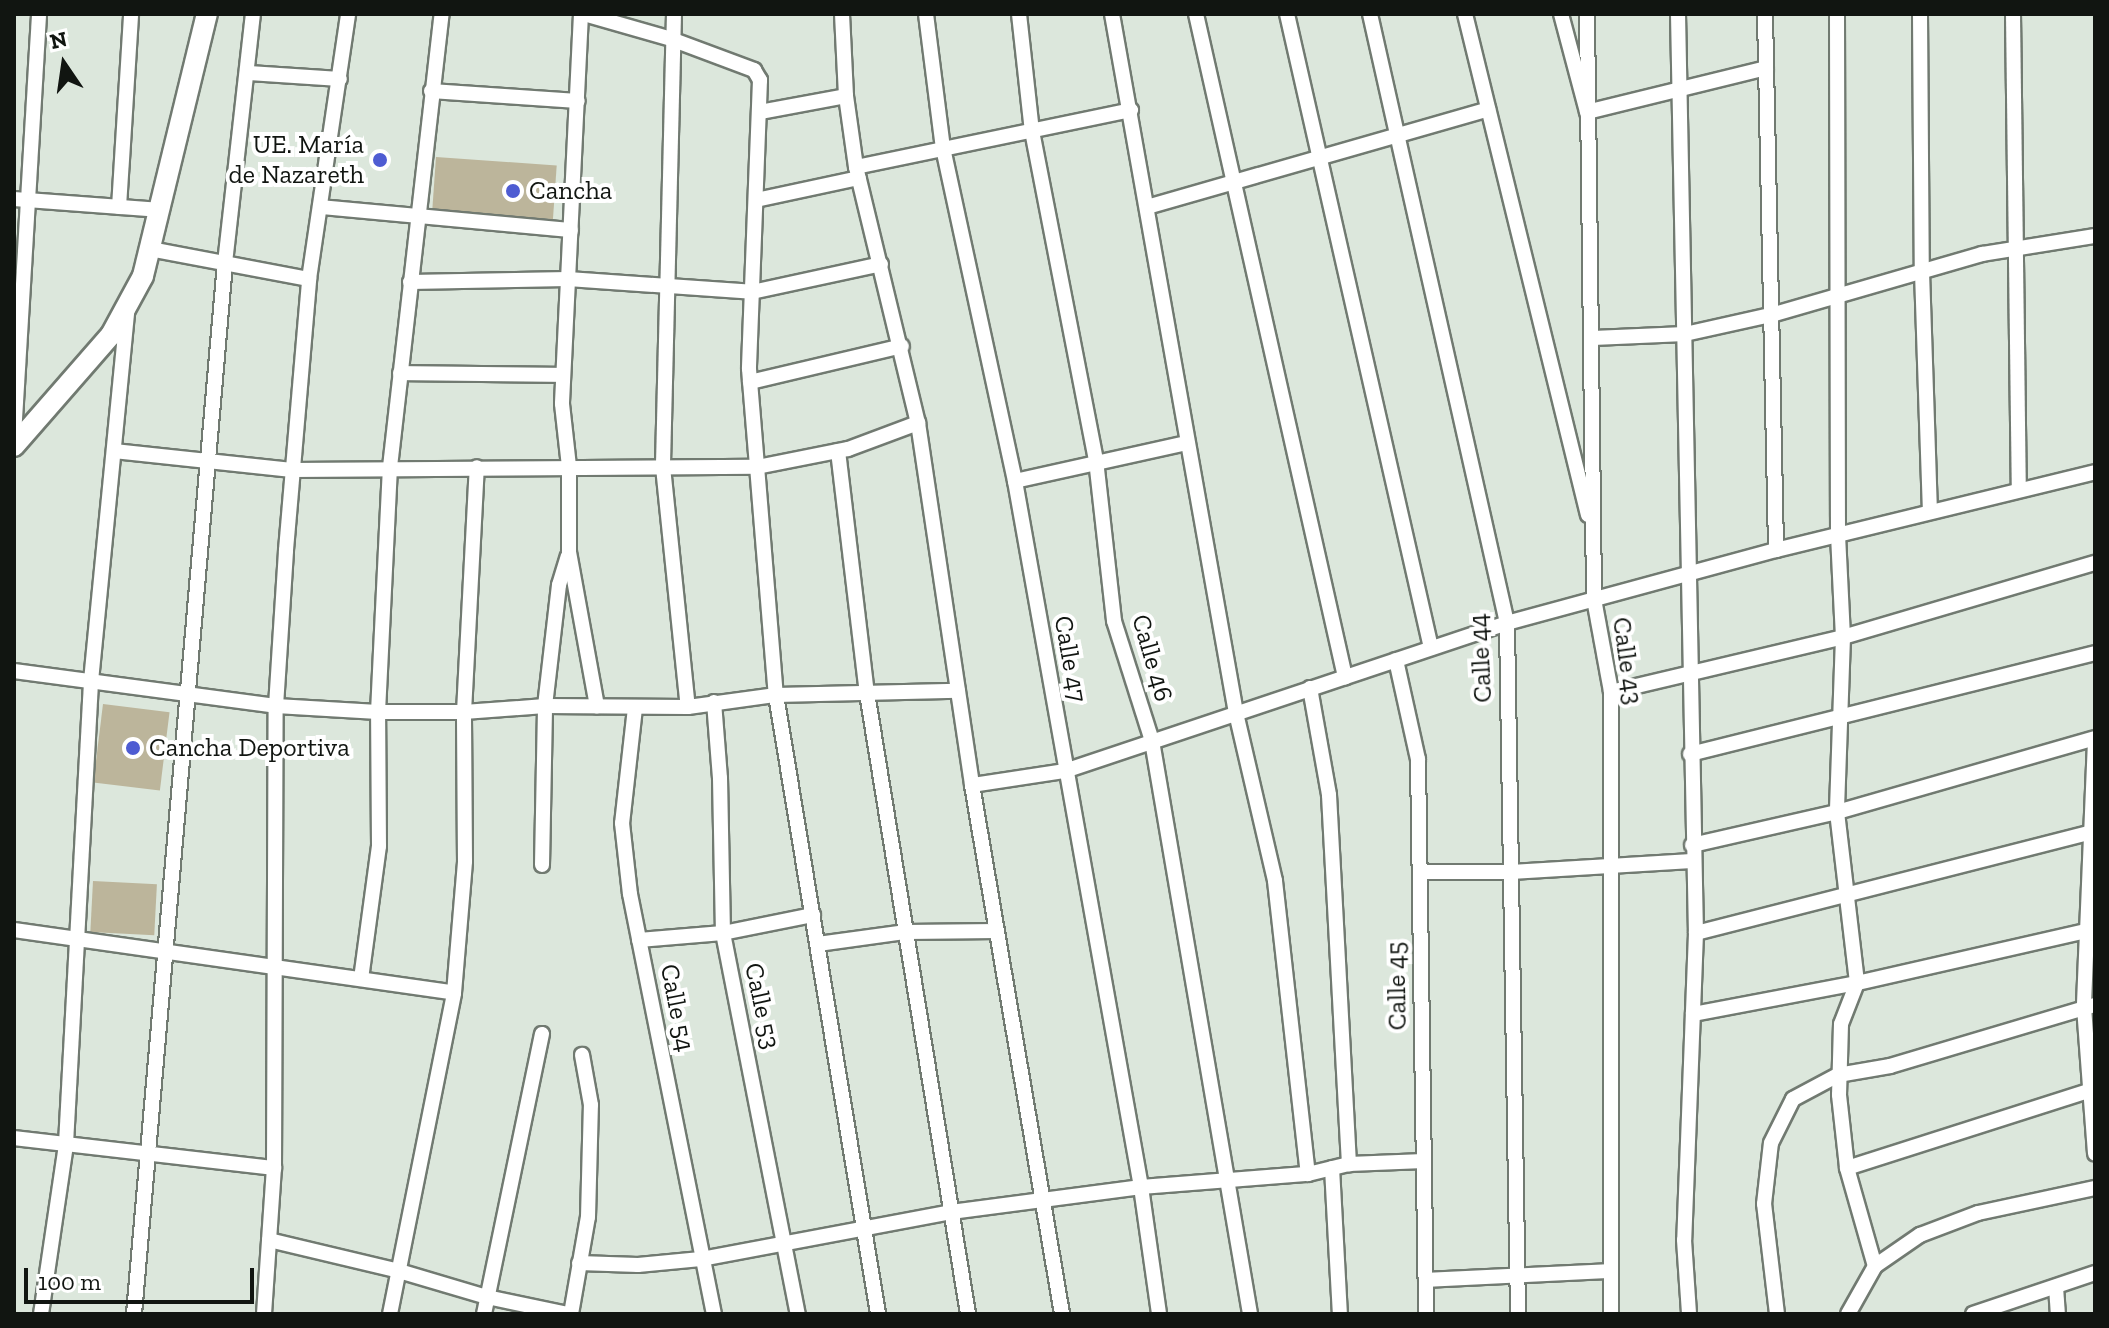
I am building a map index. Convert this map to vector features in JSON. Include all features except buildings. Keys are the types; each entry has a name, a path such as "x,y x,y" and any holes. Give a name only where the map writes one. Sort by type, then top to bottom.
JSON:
{"street":[{"path":"14,436 19,319 31,200 39,14"},
{"path":"119,207 131,14"},
{"path":"14,446 111,335 143,276 207,14"},
{"path":"134,1314 225,263 249,73 253,14"},
{"path":"264,1314 274,1168 276,706 309,279 348,14"},
{"path":"361,979 379,846 378,712 390,467 416,218 442,14"},
{"path":"597,706 569,552 569,466 562,404 582,14 671,39 754,70 760,80 750,382 776,695 878,1314"},
{"path":"674,14 663,467 688,707"},
{"path":"842,14 846,96 857,172 902,346 918,423 972,785 1062,1314"},
{"name":"Calle 47","path":"926,14 943,148 1015,481 1141,1187 1159,1314"},
{"name":"Calle 46","path":"1019,14 1032,131 1096,460 1114,621 1152,741 1250,1314"},
{"path":"1112,14 1236,713 1275,881 1308,1174"},
{"path":"1196,14 1345,677"},
{"path":"1287,14 1431,648"},
{"name":"Calle 44","path":"1370,14 1507,623 1518,1314"},
{"path":"1465,14 1593,539"},
{"path":"1561,14 1587,112 1766,68"},
{"name":"Calle 43","path":"1587,14 1594,599 1611,692 1611,1314"},
{"path":"1678,14 1692,861 1696,933 1684,1240 1689,1314"},
{"path":"1765,14 1776,550"},
{"path":"1837,14 1838,535 1843,637 1837,812 1857,983 1841,1024 1838,1075 1847,1168 1875,1266"},
{"path":"1920,14 1922,272 1930,512"},
{"path":"2013,14 2013,249 2019,490"},
{"path":"249,73 340,79"},
{"path":"431,91 578,101"},
{"path":"760,112 846,96"},
{"path":"1147,207 1488,109"},
{"path":"756,200 943,148 1131,110"},
{"path":"14,199 161,210"},
{"path":"321,207 571,230"},
{"path":"1593,338 1685,334 1771,315 1982,254 2095,236"},
{"path":"150,249 309,279"},
{"path":"410,282 568,279 752,292 881,264"},
{"path":"41,1314 66,1144 91,681 128,304"},
{"path":"750,382 902,346"},
{"path":"400,373 563,375"},
{"path":"114,451 292,470 757,467 838,451 918,423"},
{"path":"1015,481 1096,460 1186,443"},
{"path":"838,451 867,693 968,1314"},
{"path":"390,1314 454,993 465,861 464,712 477,467"},
{"path":"972,785 1065,771 1507,623 1776,550 2095,472"},
{"path":"542,865 545,706 559,585 569,552"},
{"path":"1611,692 1689,671 1843,637 2095,563"},
{"path":"1690,754 2095,653"},
{"name":"Calle 45","path":"1396,660 1418,759 1426,1314"},
{"path":"14,671 276,706 378,712 464,712 545,706 688,707 776,695 958,691"},
{"path":"1310,688 1329,795 1349,1164"},
{"name":"Calle 53","path":"714,702 720,778 723,933 798,1314"},
{"name":"Calle 54","path":"635,708 622,823 639,940 714,1314"},
{"path":"1692,845 1837,812 2095,739 2091,909 2086,931 2095,1154"},
{"path":"1696,933 2094,831"},
{"path":"1420,872 1511,872 1692,861"},
{"path":"639,940 723,933 813,915"},
{"path":"14,930 454,993"},
{"path":"818,944 906,932 997,931"},
{"path":"1693,1014 1857,983 2086,931"},
{"path":"1777,1314 1764,1204 1771,1143 1793,1099 1805,1089 1838,1075 1890,1066 2090,1006"},
{"path":"484,1314 542,1034"},
{"path":"269,1240 399,1271 487,1297 570,1314 588,1217 591,1105 582,1055"},
{"path":"1847,1168 2092,1089"},
{"path":"14,1138 274,1168"},
{"path":"579,1263 638,1265 701,1259 951,1212 1141,1187 1308,1174 1349,1164 1424,1161"},
{"path":"1332,1168 1340,1314"},
{"path":"1848,1314 1875,1266 1920,1235 1978,1213 2095,1188"},
{"path":"1426,1280 1611,1271"},
{"path":"1973,1314 2095,1273"},
{"path":"2056,1287 2058,1314"}],"shaded area":[{"path":"436,157 557,165 553,219 432,211"},
{"name":"Cancha Deportiva","path":"103,704 170,712 160,791 93,782"},
{"path":"93,881 157,884 154,935 90,932"}],"place":[{"name":"UE. María de Nazareth","path":"380,160"},
{"name":"Cancha","path":"513,191"},
{"name":"Cancha Deportiva","path":"133,748"}]}
